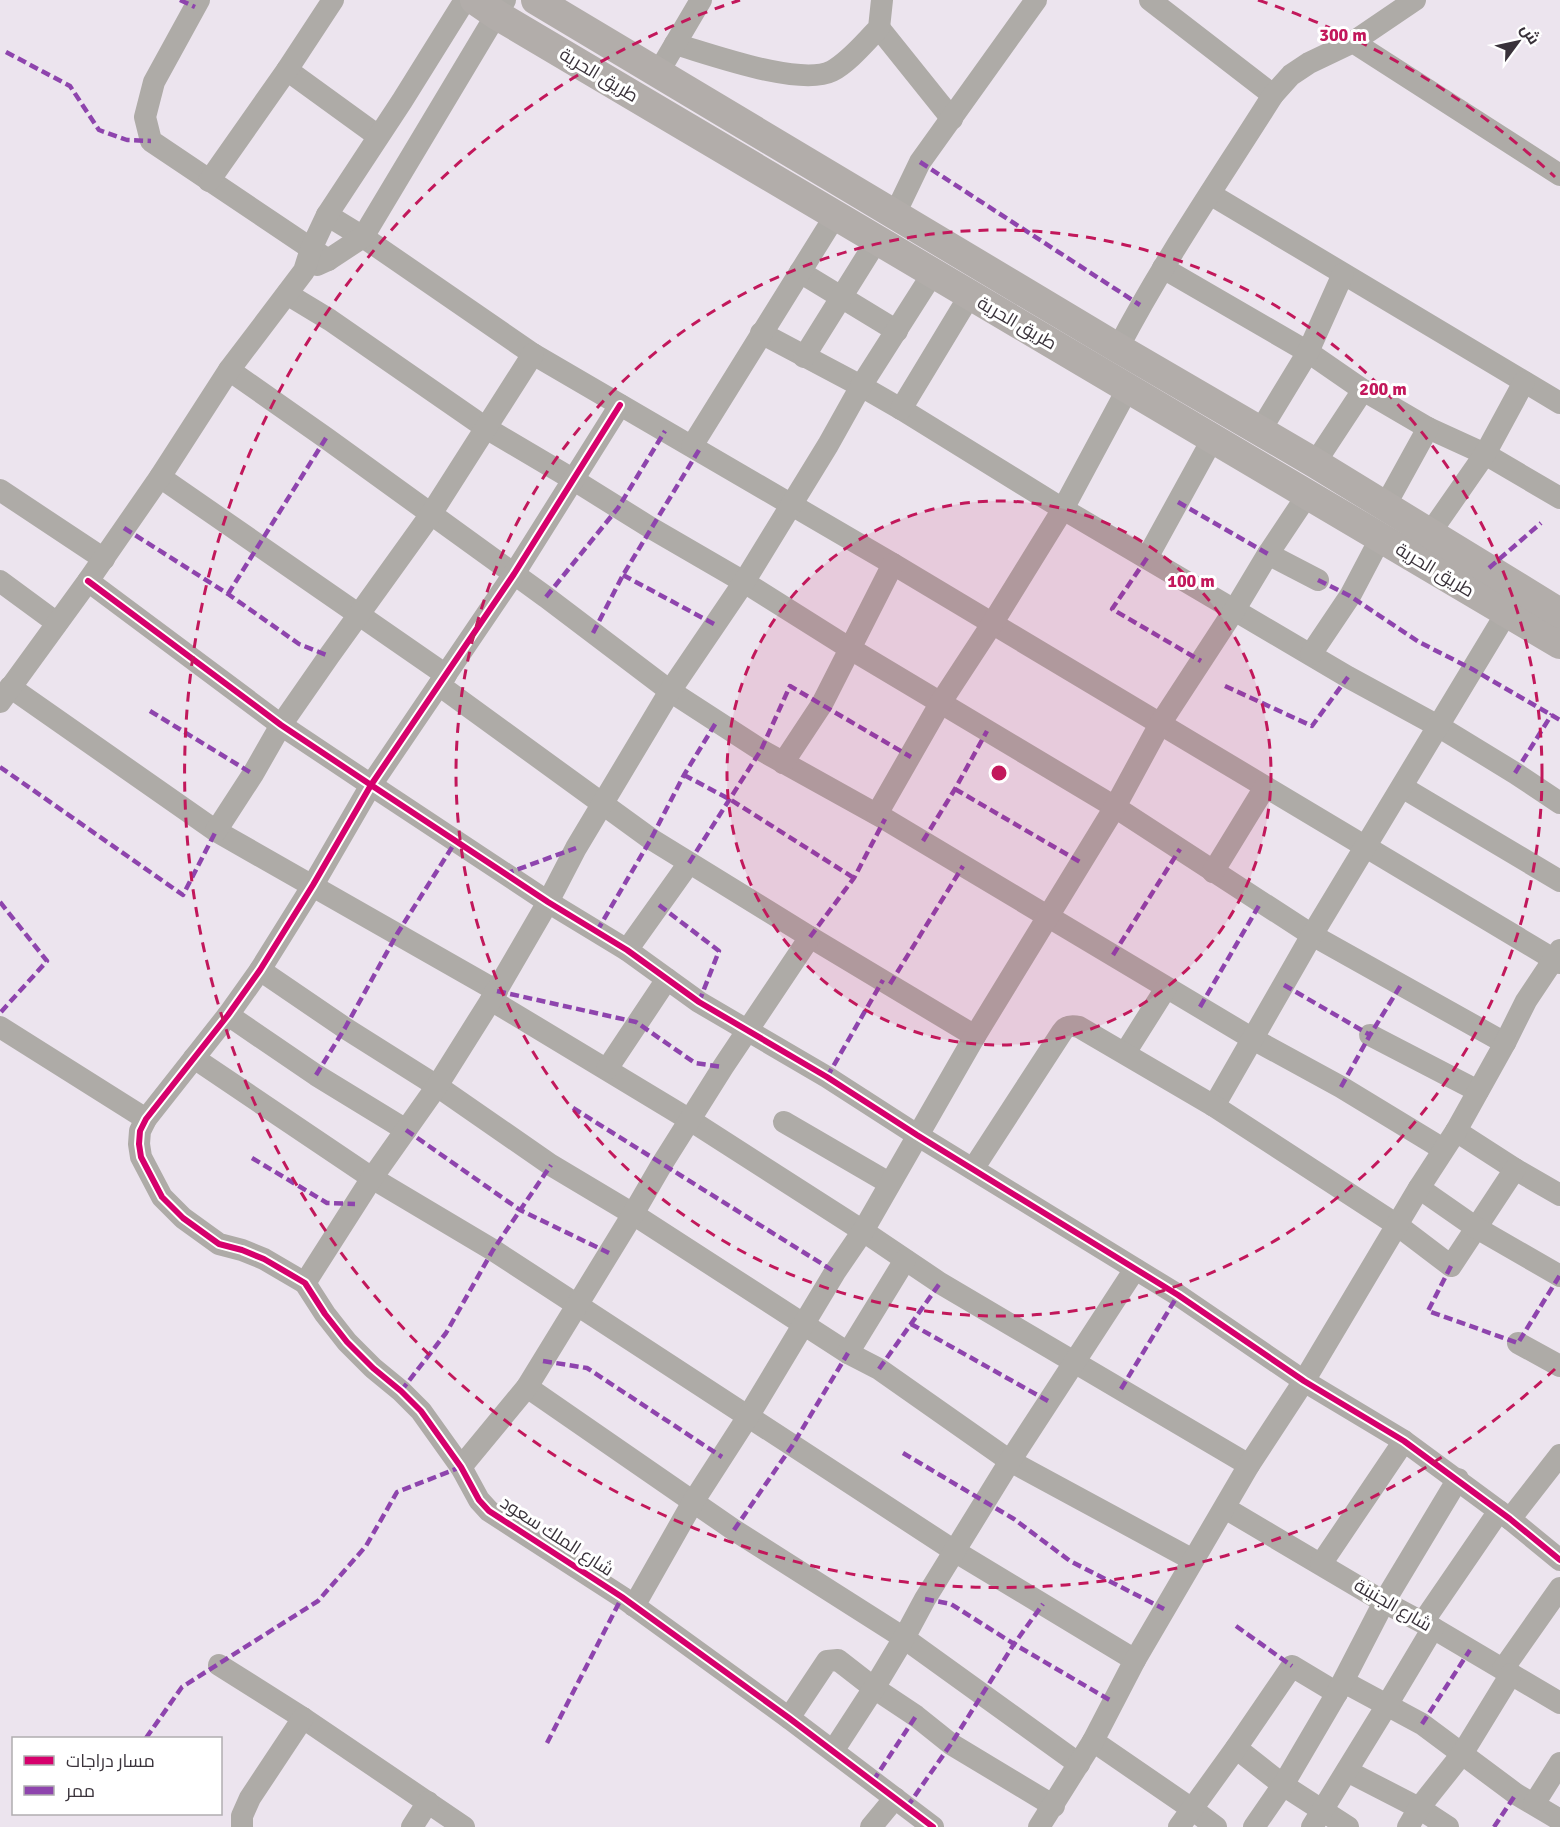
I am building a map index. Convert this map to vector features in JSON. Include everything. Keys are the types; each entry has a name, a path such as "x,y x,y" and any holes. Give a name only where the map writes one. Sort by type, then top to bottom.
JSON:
{"main road":[{"name":"طريق الحرية","path":"536,0 1118,348 1558,606"},
{"name":"طريق الحرية","path":"492,5 834,216 1560,644"}],"street":[{"path":"199,0 154,82 145,117 151,141 320,254"},
{"path":"209,181 333,0"},
{"path":"320,254 327,215 465,0"},
{"path":"658,73 701,0"},
{"path":"675,44 779,73 807,76 820,74 832,71 849,58 879,28 882,0"},
{"path":"896,214 920,162 1036,0"},
{"path":"1150,0 1274,95"},
{"path":"1118,348 1140,305 1163,268 1274,95 1291,75 1309,63 1353,42 1415,0"},
{"path":"492,5 363,237 320,254 304,271 229,370 104,559 5,694 216,831 313,885 494,996 863,1231 940,1283 1249,1465"},
{"path":"879,28 952,118"},
{"path":"1353,42 1560,175"},
{"path":"287,70 378,136"},
{"path":"1210,194 1560,403"},
{"path":"327,215 363,237 533,354 893,564 1265,788 1558,957 1526,1001 1450,1140 1304,1381 1249,1465 1135,1660 1093,1741 1039,1827"},
{"path":"692,446 834,216"},
{"path":"804,357 877,240"},
{"path":"1163,268 1308,352 1363,390 1428,428 1485,454 1560,498"},
{"path":"800,272 897,331"},
{"path":"304,1283 372,1178 437,1086 494,996 576,848 670,690 744,582 861,386 933,273"},
{"path":"1260,431 1308,352 1343,274"},
{"path":"287,294 330,320 486,428 1114,807 1312,934 1505,1043"},
{"path":"900,409 970,295"},
{"path":"761,333 861,386 1348,677 1438,726 1515,772 1560,803"},
{"path":"216,831 281,725 431,514 533,354"},
{"path":"229,370 514,574 670,690 760,750 877,814 1253,1040 1341,1087 1515,1169 1560,1195"},
{"path":"1430,533 1485,454 1524,382"},
{"path":"877,814 941,702 1063,508 1128,388"},
{"path":"1315,463 1363,390"},
{"path":"0,1027 146,1119 228,1015 260,970 371,785 514,574 620,405"},
{"path":"1385,506 1428,428"},
{"path":"1147,558 1213,438"},
{"path":"160,477 359,615 602,804 689,863 975,1036"},
{"path":"0,490 104,559"},
{"path":"634,1606 693,1502 835,1272 863,1231 975,1036 1114,807 1161,724 1308,494"},
{"path":"1311,654 1350,596 1381,537"},
{"path":"1268,554 1317,580"},
{"path":"783,763 822,704 893,564"},
{"path":"0,581 57,623"},
{"path":"88,581 281,725 371,785 548,902 627,950 699,1002 827,1077 1178,1295 1304,1381 1404,1441 1458,1479 1560,1560"},
{"path":"1214,1106 1312,934 1506,612"},
{"path":"1402,787 1560,881"},
{"path":"1213,872 1265,788"},
{"path":"627,950 689,863"},
{"path":"461,1467 527,1387 662,1164 810,937"},
{"path":"260,970 345,1028 437,1086 551,1165 633,1214 848,1353 879,1369 1010,1461 1193,1560"},
{"path":"607,1069 636,1022 667,979"},
{"path":"1125,1053 1166,988"},
{"path":"228,1015 316,1075 406,1130"},
{"path":"973,1169 1064,1029 1070,1026 1078,1026 1214,1106 1397,1225 1451,1266 1515,1169"},
{"path":"1370,1035 1478,1091"},
{"path":"194,1058 372,1178 492,1250 956,1552 1135,1660"},
{"name":"شارع الملك سعود","path":"146,1119 140,1131 141,1157 162,1197 183,1218 219,1244 264,1258 304,1283 347,1342 421,1412 461,1467 479,1500 489,1511 634,1606 789,1718 933,1827"},
{"path":"784,1122 889,1183"},
{"path":"1419,1188 1475,1227 1560,1275"},
{"path":"848,1353 905,1260"},
{"path":"833,1751 874,1688 925,1599 1010,1461 1135,1269"},
{"path":"1518,1343 1560,1366"},
{"path":"527,1387 744,1537 904,1638 1079,1764"},
{"path":"1321,1564 1404,1441"},
{"path":"1318,1818 1388,1705 1428,1625 1505,1515 1552,1484 1560,1455"},
{"path":"1254,1827 1283,1785 1341,1688 1384,1602 1458,1479"},
{"name":"شارع الجنينة","path":"1225,1508 1384,1602 1559,1700"},
{"path":"1414,1818 1462,1754 1507,1671 1560,1588"},
{"path":"789,1718 827,1661 841,1661 951,1744 1054,1806"},
{"path":"219,1665 303,1718 464,1827"},
{"path":"1186,1818 1292,1666 1341,1688 1388,1705 1422,1724 1516,1794 1560,1820"},
{"path":"242,1827 242,1816 250,1798 303,1718"},
{"path":"1093,1741 1186,1818 1216,1827"},
{"path":"1236,1748 1283,1785 1318,1818 1348,1827"},
{"path":"1534,1804 1560,1763"},
{"path":"1347,1772 1414,1818 1448,1827"},
{"path":"871,1827 895,1798"},
{"path":"411,1827 428,1803"}],"marked path":[{"path":"180,0 195,7"},
{"path":"6,52 70,86 99,130 127,140 151,141"},
{"path":"920,162 1140,305"},
{"path":"546,597 618,508 665,431"},
{"path":"228,594 326,438"},
{"path":"593,633 623,575 699,450"},
{"path":"1178,502 1268,554"},
{"path":"1489,568 1541,523"},
{"path":"124,528 228,594 299,644 329,656"},
{"path":"1147,558 1112,609 1201,661"},
{"path":"623,575 714,624"},
{"path":"1318,580 1350,596 1419,642 1472,669 1560,720"},
{"path":"1225,686 1312,726 1348,677"},
{"path":"689,863 761,750 790,686 911,757"},
{"path":"150,711 253,774"},
{"path":"1515,773 1552,714"},
{"path":"597,931 651,839 684,775 717,721"},
{"path":"923,841 987,731"},
{"path":"0,767 183,895 216,831"},
{"path":"684,775 731,800 854,878"},
{"path":"955,789 1080,862"},
{"path":"810,937 854,878 885,819"},
{"path":"316,1075 397,934 456,841"},
{"path":"505,874 576,848"},
{"path":"1113,955 1180,849"},
{"path":"890,984 963,866"},
{"path":"0,902 47,961 0,1013"},
{"path":"1200,1007 1261,902"},
{"path":"659,905 719,951 699,1002"},
{"path":"827,1077 883,980"},
{"path":"1284,985 1370,1035"},
{"path":"1341,1087 1401,985"},
{"path":"497,991 636,1022 695,1063 723,1067"},
{"path":"573,1108 835,1272"},
{"path":"406,1130 520,1210 609,1253"},
{"path":"252,1158 327,1203 355,1204"},
{"path":"401,1391 446,1333 493,1250 551,1165"},
{"path":"1451,1266 1428,1311 1518,1343 1560,1275"},
{"path":"879,1369 940,1283"},
{"path":"1121,1389 1178,1295"},
{"path":"911,1324 1048,1401"},
{"path":"734,1530 792,1446 848,1353"},
{"path":"543,1361 587,1368 722,1457"},
{"path":"903,1453 1014,1519 1070,1561 1164,1609"},
{"path":"147,1737 182,1687 318,1601 366,1546 397,1492 461,1467"},
{"path":"547,1743 622,1597"},
{"path":"925,1599 951,1604 1113,1702"},
{"path":"907,1807 951,1744 1014,1644 1043,1604"},
{"path":"1236,1626 1292,1666"},
{"path":"1422,1724 1470,1650"},
{"path":"873,1781 916,1716"},
{"path":"1494,1827 1516,1794"}],"cycle path":[{"path":"620,405 514,574 371,785 260,970 228,1015 146,1119 140,1131 141,1157 162,1197 183,1218 219,1244 264,1259 305,1283 347,1342 421,1411 461,1467 479,1500 489,1511 622,1597 789,1718 933,1827"},
{"path":"88,581 281,725 371,785 548,902 627,950 699,1002 827,1077 1178,1295 1304,1381 1404,1441 1510,1519 1560,1560"}]}
